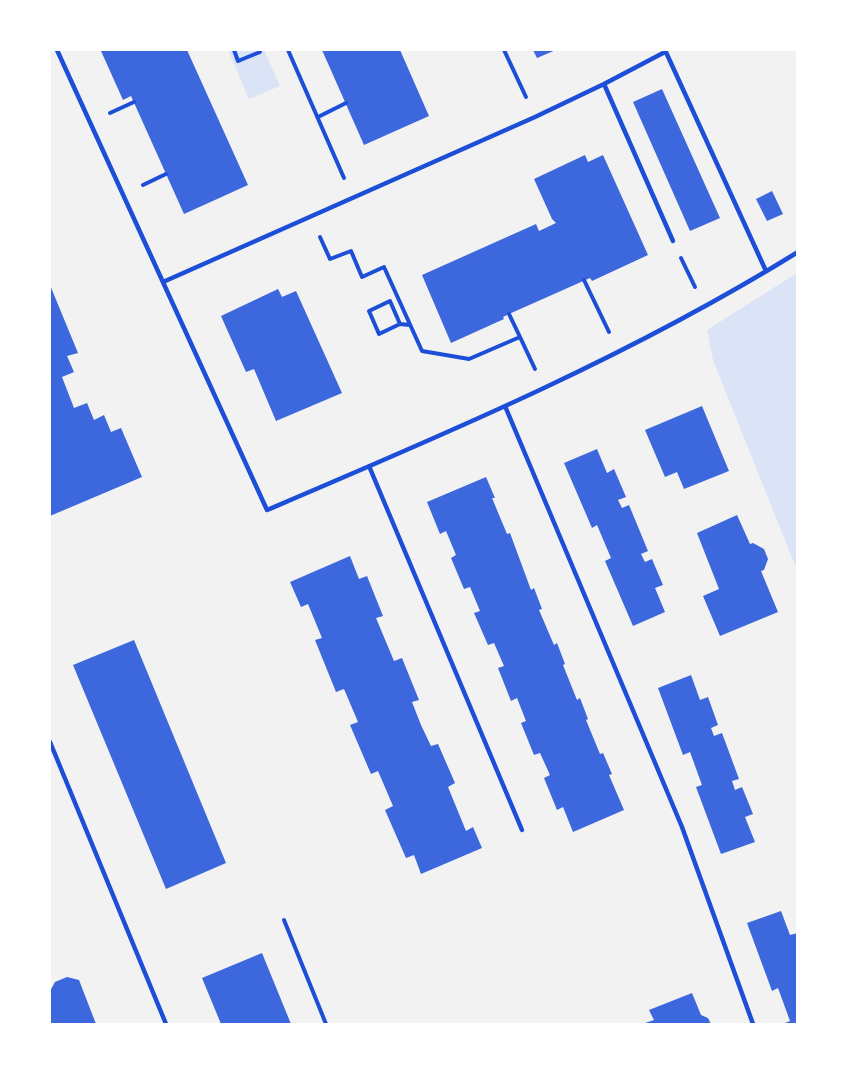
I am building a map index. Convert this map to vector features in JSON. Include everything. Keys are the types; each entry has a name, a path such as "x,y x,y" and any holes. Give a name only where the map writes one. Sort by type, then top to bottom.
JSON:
{"lane":[{"path":"57,50 267,510 598,363 703,308 798,252"},
{"path":"163,282 535,117 604,84 665,51 766,271"},
{"path":"604,84 673,242"},
{"path":"505,406 682,827 753,1024"},
{"path":"369,466 522,830"},
{"path":"50,742 166,1024"}],"path":[{"path":"234,50 238,61 260,52 259,50"},
{"path":"288,50 352,198"},
{"path":"504,50 535,117"},
{"path":"107,114 134,102"},
{"path":"318,117 346,103"},
{"path":"139,186 166,174"},
{"path":"312,217 330,259 351,251 362,277 384,267 422,351 469,359 520,337"},
{"path":"681,259 695,287"},
{"path":"584,280 610,335"},
{"path":"400,324 390,301 369,311 380,334 400,324 410,325"},
{"path":"509,314 535,370"},
{"path":"284,920 326,1024"}],"shaded area":[{"path":"228,50 264,50 280,86 249,99"},
{"path":"797,273 797,570 713,360 707,330"}],"building":[{"path":"187,50 248,185 184,214 131,96 123,100 101,51"},
{"path":"322,50 400,50 429,116 364,145"},
{"path":"533,50 556,50 537,58"},
{"path":"662,89 720,218 690,231 633,102"},
{"path":"585,155 588,162 603,155 648,255 592,281 590,278 509,314 503,317 504,319 451,343 422,275 536,224 539,231 556,223 534,179"},
{"path":"772,191 783,214 767,221 756,199"},
{"path":"50,285 78,353 67,356 74,372 62,377 74,408 87,403 94,420 104,415 111,432 121,428 142,477 50,516"},
{"path":"278,289 282,297 296,291 342,393 276,421 254,369 246,372 221,316"},
{"path":"702,406 729,471 684,489 677,472 665,477 645,430"},
{"path":"597,449 607,473 614,469 626,497 618,500 622,508 629,505 648,551 641,554 645,562 652,559 663,585 655,588 665,612 633,626 605,561 611,558 597,525 592,528 564,463"},
{"path":"486,477 495,498 492,498 507,534 510,533 531,590 534,588 542,609 539,610 554,645 557,643 577,700 580,698 600,754 603,753 612,774 609,775 624,810 573,832 563,807 557,810 544,778 550,775 540,753 534,755 521,723 526,721 517,698 511,701 498,668 504,666 494,643 488,645 474,613 480,611 470,587 464,589 451,558 456,555 446,531 440,534 427,502"},
{"path":"737,515 750,544 753,543 764,549 768,559 764,570 761,571 778,612 720,636 703,596 719,589 697,533"},
{"path":"350,556 359,579 367,576 383,616 376,618 394,661 402,658 419,700 412,702 421,725 431,746 438,744 455,783 448,787 466,831 473,827 482,848 421,874 414,855 406,858 385,810 393,806 378,771 371,774 350,725 358,722 344,689 336,692 315,640 322,638 308,604 301,607 290,582"},
{"path":"134,640 226,863 166,889 73,665"},
{"path":"691,675 700,700 708,697 718,725 711,728 714,736 722,733 739,779 732,781 735,790 742,787 753,814 745,817 755,842 721,854 696,787 702,785 690,752 683,755 658,688"},
{"path":"781,911 790,935 798,933 798,1024 785,1024 790,1021 778,988 772,991 747,923"},
{"path":"262,953 291,1024 221,1024 202,978"},
{"path":"67,977 79,980 96,1024 50,1024 50,991 55,982"},
{"path":"692,993 701,1015 708,1018 711,1024 642,1024 654,1020 649,1010"}]}
